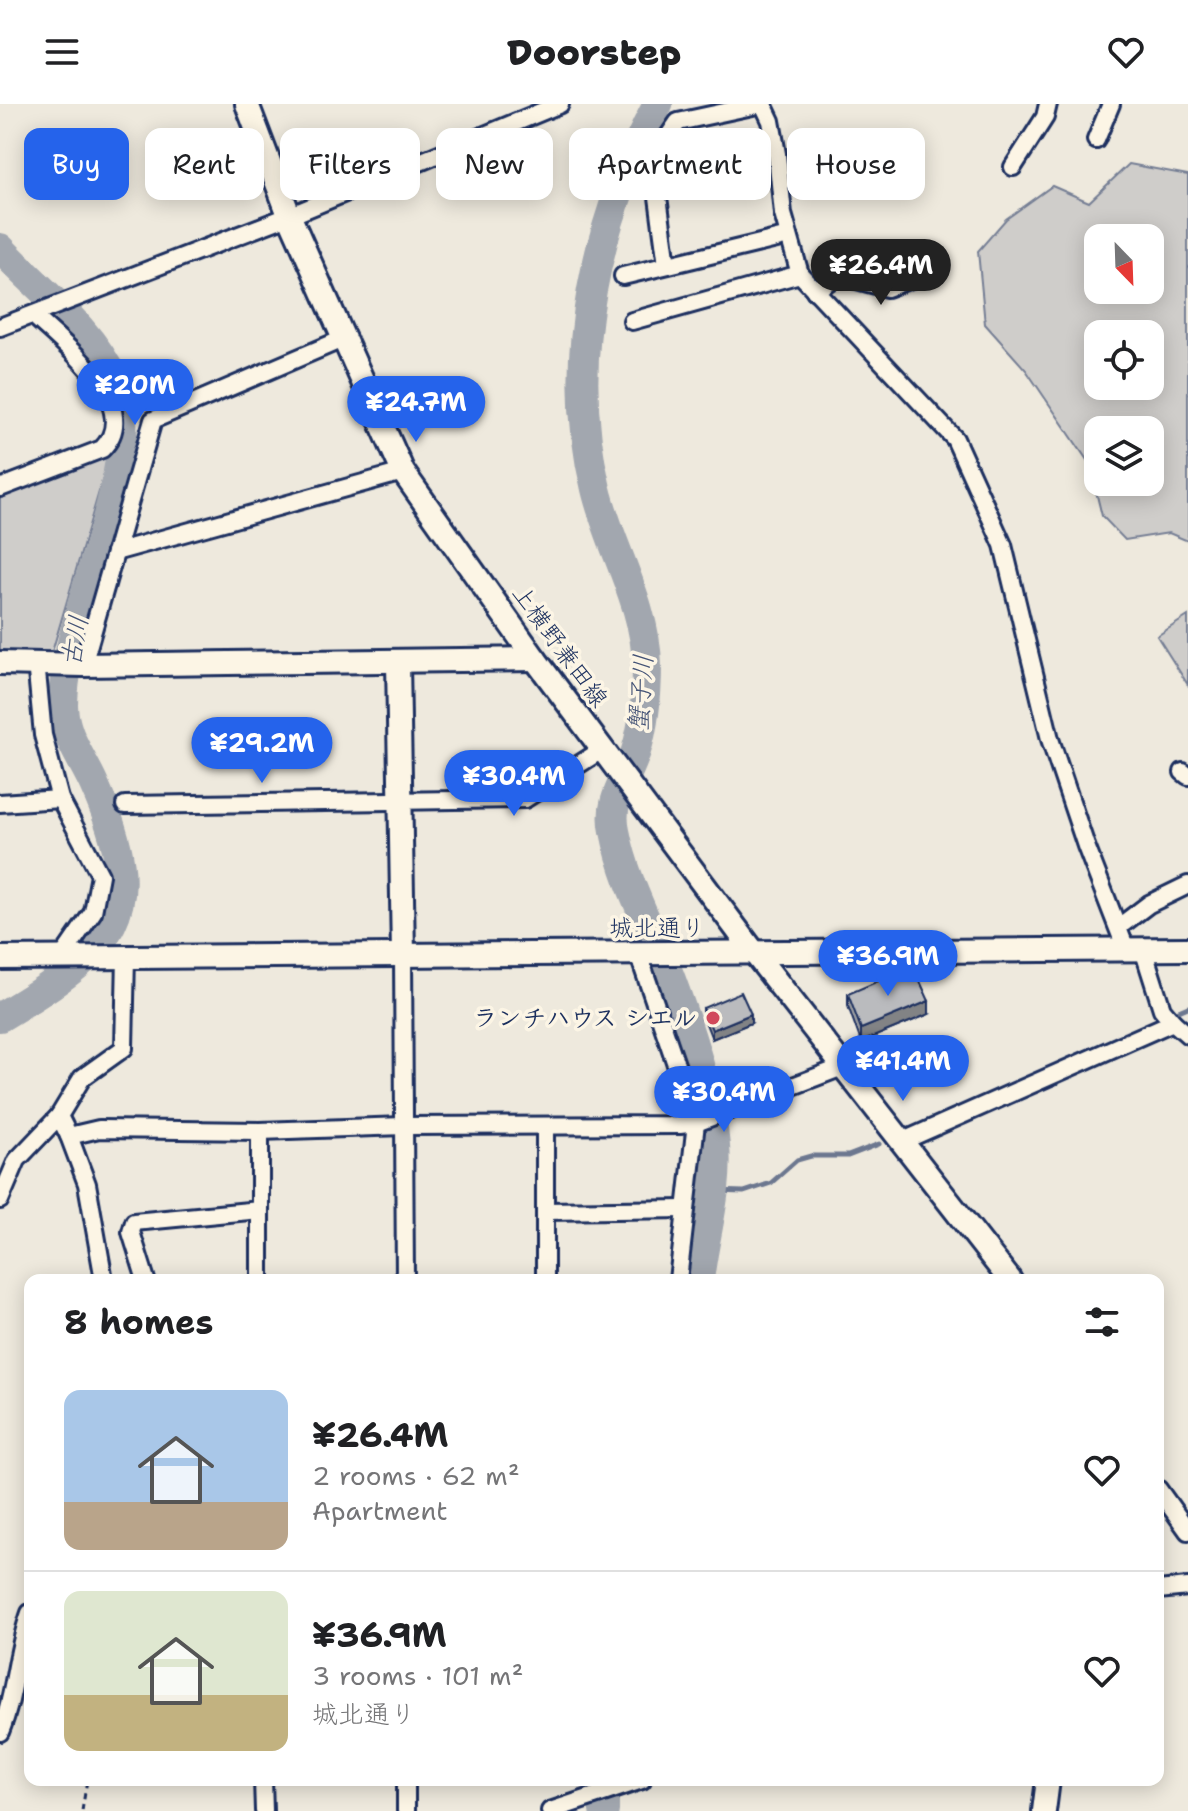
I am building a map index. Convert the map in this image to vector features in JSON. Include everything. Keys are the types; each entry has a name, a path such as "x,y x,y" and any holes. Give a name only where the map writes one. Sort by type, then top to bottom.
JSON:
{"street":[{"name":"上横野兼田線","path":"247,104 289,215 403,472 535,659 756,955 1005,1274"},
{"path":"0,327 289,215 560,104"},
{"path":"667,265 653,159 678,122 763,104 773,132 789,236 800,274 955,439 1003,545 1050,739 1086,846 1120,926 1162,1009 1188,1035"},
{"path":"1013,167 1045,117 1048,104"},
{"path":"1096,140 1111,104"},
{"path":"623,276 789,236"},
{"path":"815,291 838,275 887,288 930,272"},
{"path":"632,321 800,274"},
{"path":"0,488 102,449 112,439 116,419 97,377 33,315"},
{"path":"83,665 153,420 345,338"},
{"path":"115,552 403,472"},
{"path":"0,663 83,665 535,659"},
{"path":"36,662 43,735 60,799 100,875 93,912 64,957"},
{"path":"398,662 405,1274"},
{"path":"125,805 262,805 400,798 525,799 610,757"},
{"path":"0,803 60,799"},
{"path":"1120,926 1149,904 1188,885"},
{"name":"城北通り","path":"0,958 642,953 756,955 1188,949"},
{"path":"642,953 696,1123 679,1274"},
{"path":"0,1200 24,1150 59,1116 82,1078 124,1048 127,1042 122,956"},
{"path":"903,1141 1173,1022"},
{"path":"69,1136 99,1129 260,1131 696,1123 845,1066"},
{"path":"59,1116 87,1184 103,1274"},
{"path":"545,1126 545,1274"},
{"path":"260,1131 260,1274"},
{"path":"545,1211 686,1209"},
{"path":"144,1274 131,1232 134,1222 260,1210"},
{"path":"1164,1497 1188,1531"},
{"path":"1164,1589 1188,1587"},
{"path":"0,1732 17,1681 24,1630"},
{"path":"263,1786 264,1811"},
{"path":"406,1786 406,1811"},
{"path":"550,1811 624,1786"},
{"path":"1044,1811 1047,1786"}],"path":[{"path":"82,1811 86,1786"}],"shaded area":[{"path":"1129,164 1188,175 1188,541 1169,533 1125,540 1102,516 1097,496 1164,496 1164,416 1084,416 1084,456 1026,370 985,324 978,251 1006,219 1052,186 1089,202"},
{"path":"110,454 52,652 0,651 0,495"},
{"path":"1188,616 1188,685 1157,636"}],"building":[{"path":"913,966 929,1001 861,1029 848,994"},
{"path":"741,992 751,1014 712,1030 703,1008"}],"waterway":[{"name":"蟹子川","path":"658,104 636,149 603,243 585,340 583,390 587,440 596,489 641,620 647,666 641,730 636,751 616,799 615,831 632,889 685,1020 704,1083 715,1146 715,1180 700,1274"},
{"name":"古川","path":"0,248 92,343 114,380 122,413 121,451 114,493 67,666 63,704 69,735 111,827 120,865 120,897 111,924 95,948 71,971 0,1017"},
{"path":"1174,1013 1188,1007"},
{"path":"714,1191 744,1192 771,1183 797,1160 811,1156 848,1156 879,1144"},
{"name":"蟹子川","path":"604,1786 604,1811"}],"place":[{"name":"ランチハウス シエル","path":"713,1018"}]}
